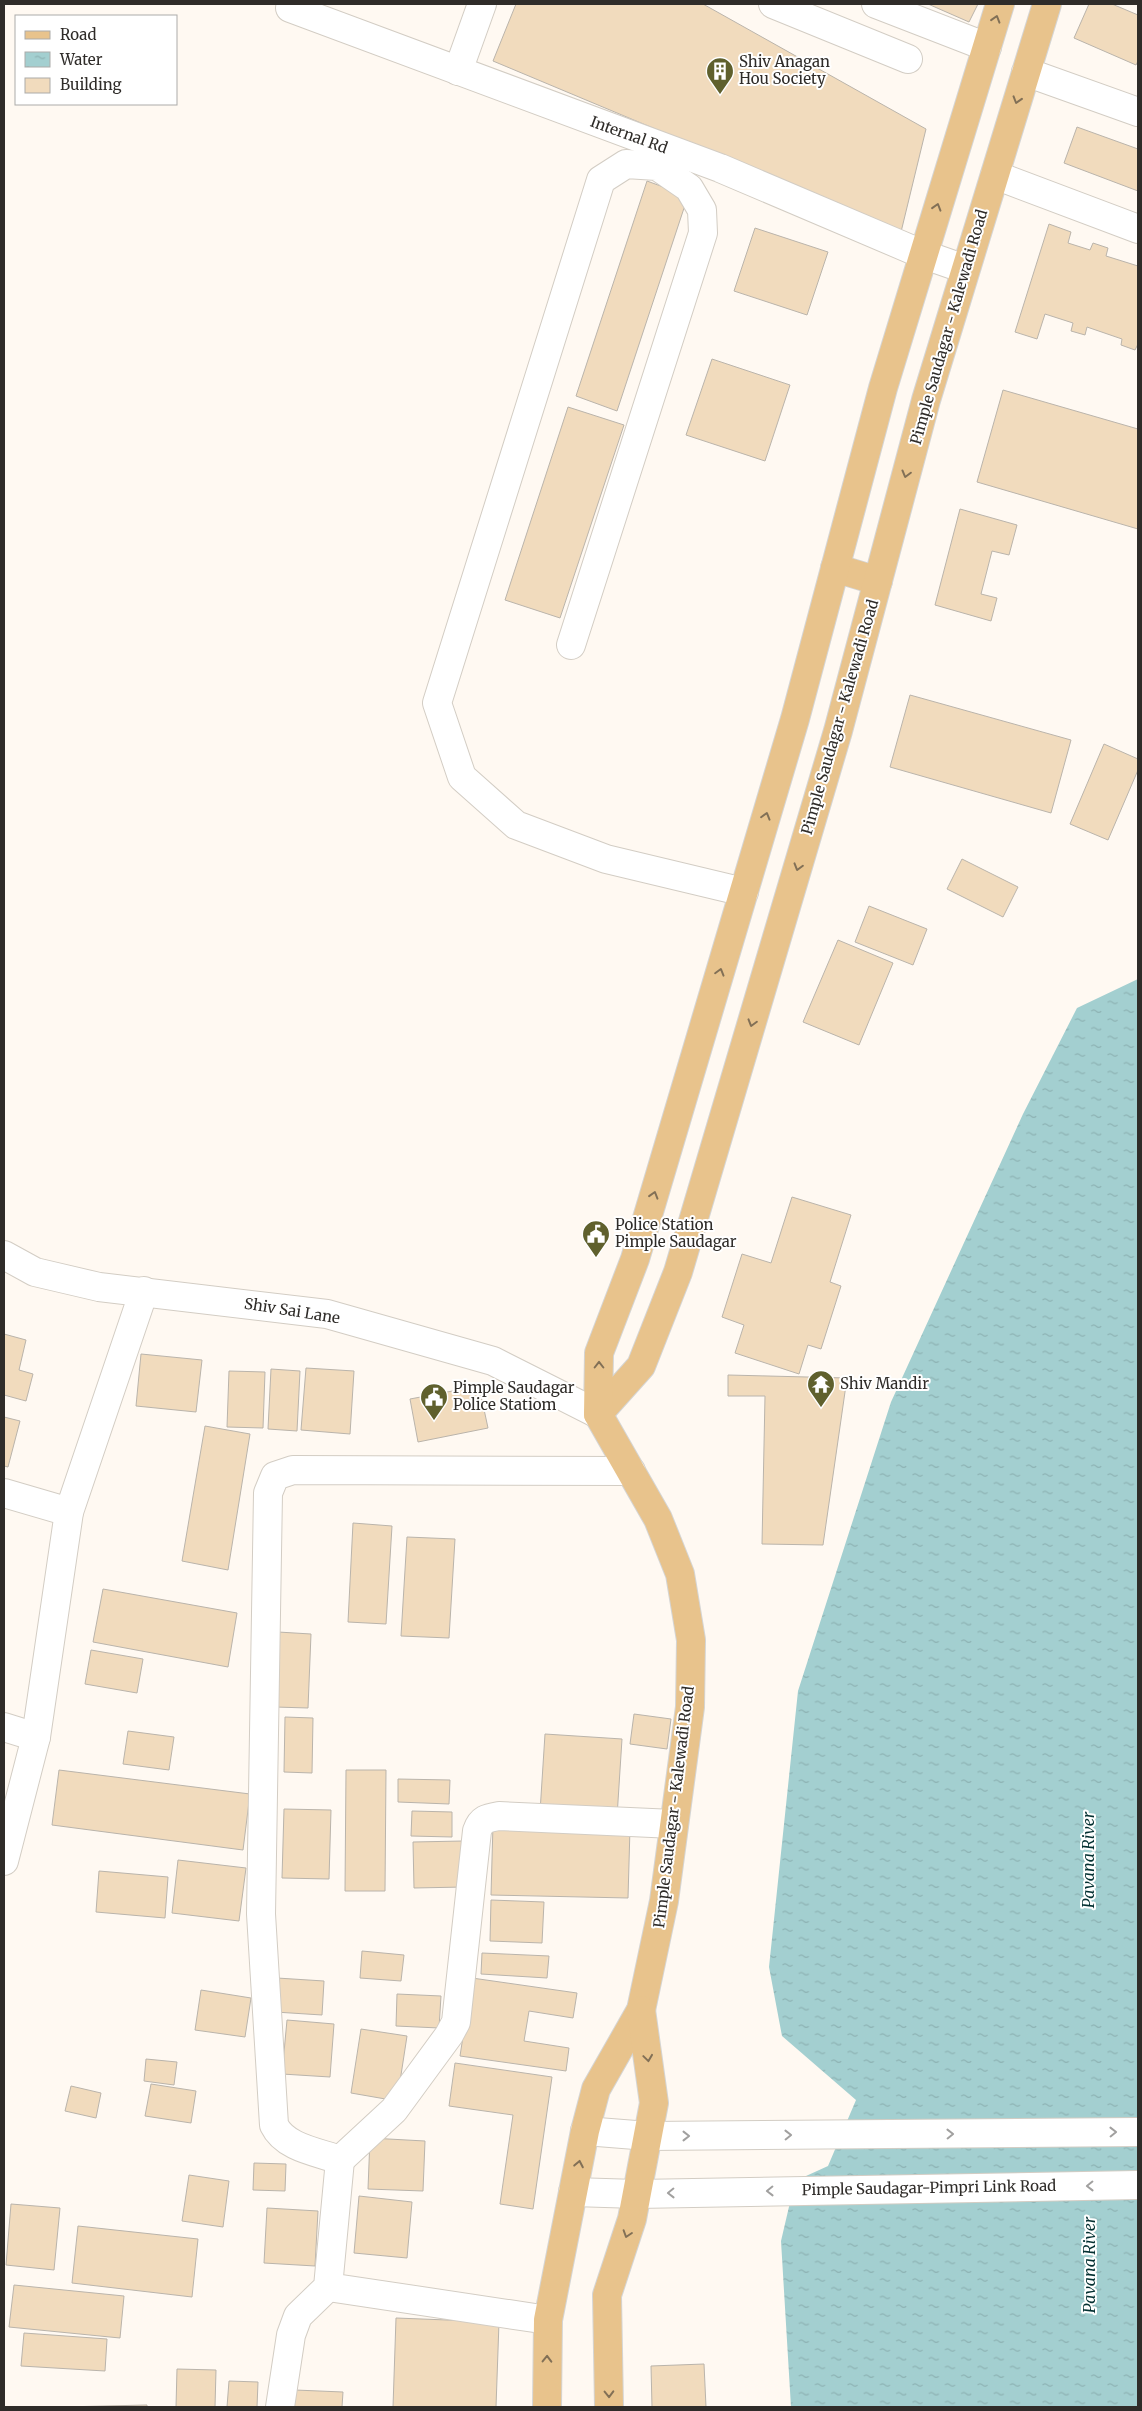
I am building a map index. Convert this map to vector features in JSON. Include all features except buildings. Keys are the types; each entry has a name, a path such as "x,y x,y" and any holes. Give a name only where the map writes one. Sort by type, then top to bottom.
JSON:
{"main road":[{"path":"598,1414 599,1353 635,1259 795,719 883,388 922,254 1000,4"},
{"name":"Pimple Saudagar - Kalewadi Road","path":"547,2407 548,2320 585,2131 596,2089 641,2010 664,1901 690,1707 691,1640 680,1574 658,1519 598,1414 641,1366 678,1272 838,731 926,400 1047,4"},
{"path":"835,568 878,580"},
{"name":"Pimple Saudagar - Kalewadi Road","path":"609,2407 607,2295 632,2219 654,2103 641,2010"}],"street":[{"path":"458,71 482,4"},
{"path":"773,4 908,59"},
{"path":"876,4 987,48"},
{"name":"Internal Rd","path":"290,8 720,168 922,254 965,269"},
{"path":"1026,72 1138,112"},
{"path":"571,645 703,233 702,210 690,188 657,166 626,164 601,180 437,703 462,776 516,825 606,859 744,892"},
{"path":"995,175 1138,229"},
{"name":"Shiv Sai Lane","path":"4,1255 35,1272 98,1287 327,1314 493,1361 598,1414"},
{"path":"4,1860 36,1737 69,1512 144,1291"},
{"path":"340,2160 288,2142 279,2135 274,2126 261,1914 268,1493 275,1476 293,1470 631,1471"},
{"path":"4,1493 69,1512"},
{"path":"4,1727 36,1737"},
{"path":"280,2407 291,2335 298,2316 328,2287 340,2160 394,2110 449,2035 456,2022 477,1831 480,1822 499,1816 674,1824"},
{"path":"585,2131 648,2136 1138,2132"},
{"name":"Pimple Saudagar-Pimpri Link Road","path":"573,2192 637,2194 1138,2185"},
{"path":"328,2287 548,2320"}],"water":[{"name":"Pavana River","path":"1138,979 1138,2407 791,2407 781,2241 795,2181 828,2166 856,2100 782,2036 769,1967 798,1691 891,1402 1023,1114 1077,1008"}],"place":[{"name":"Shiv Anagan Hou Society","path":"720,95"},
{"name":"Police Station Pimple Saudagar","path":"596,1258"},
{"name":"Shiv Mandir","path":"821,1408"},
{"name":"Pimple Saudagar Police Statiom","path":"434,1421"}]}
